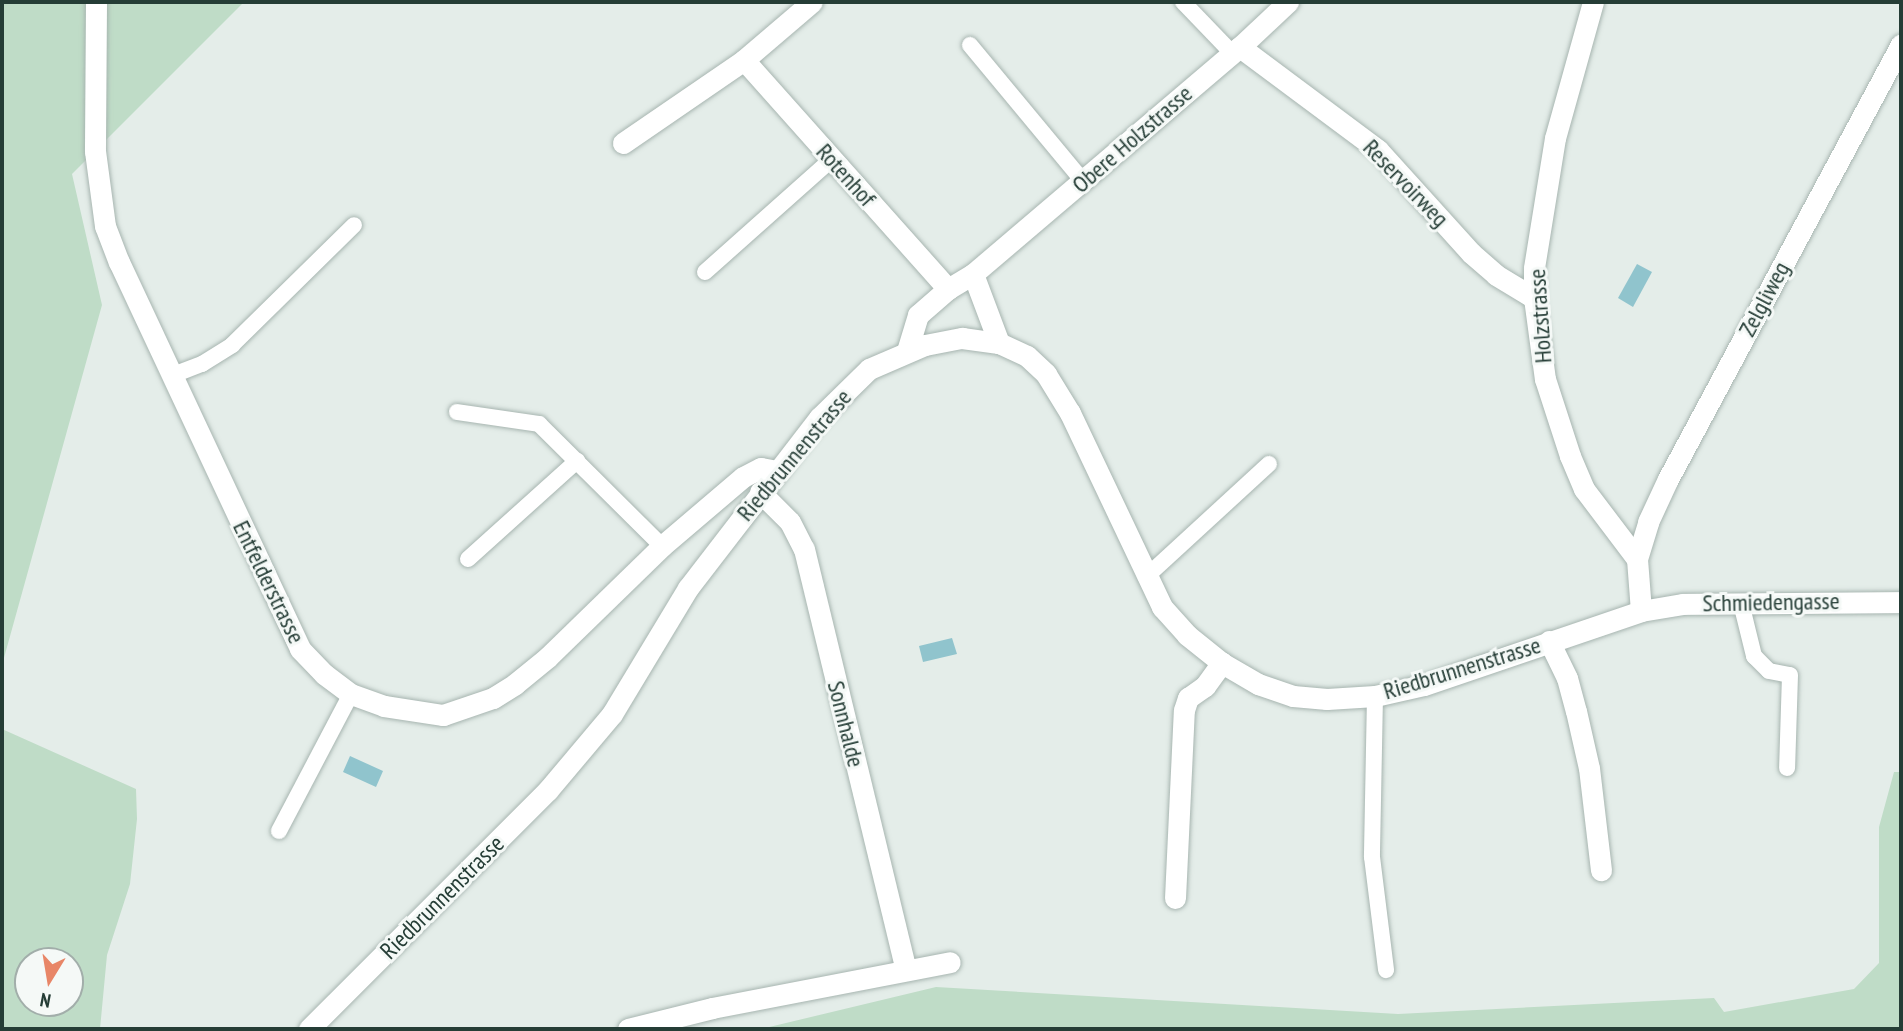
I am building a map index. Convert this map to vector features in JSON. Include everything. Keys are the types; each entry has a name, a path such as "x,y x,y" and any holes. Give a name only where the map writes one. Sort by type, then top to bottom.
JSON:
{"street":[{"name":"Entfelderstrasse","path":"96,2 95,151 105,226 118,262 300,649 324,674 351,694 384,706 443,715 493,698 548,657 662,546 743,477 761,468 776,471"},
{"path":"622,143 744,60 812,2"},
{"name":"Obere Holzstrasse","path":"907,351 918,315 948,289 974,274 1236,50 1288,2"},
{"name":"Holzstrasse","path":"1593,2 1555,138 1534,268 1534,298 1545,379 1570,456 1584,489 1637,559"},
{"name":"Zelgliweg","path":"1637,559 1648,522 1668,479 1901,45"},
{"name":"Reservoirweg","path":"1236,50 1378,150 1471,253 1496,275 1534,298"},
{"name":"Rotenhof","path":"744,60 948,289"},
{"path":"974,274 999,343"},
{"name":"Riedbrunnenstrasse","path":"309,1029 548,790 612,714 688,589 819,418 869,369 907,351 962,338 999,343 1027,356 1046,374 1070,412 1162,607 1187,635 1222,663 1258,684 1293,696 1327,699 1375,696 1424,685 1641,611"},
{"name":"Sonnhalde","path":"760,492 790,522 804,549 906,970"},
{"path":"1637,559 1641,611"},
{"name":"Schmiedengasse","path":"1641,611 1683,604 1901,601"},
{"path":"1549,641 1567,678 1589,768 1601,870"},
{"path":"1175,898 1181,723 1188,698 1206,686 1222,663"},
{"path":"628,1029 712,1008 950,962"}],"lane":[{"name":"Reservoirweg","path":"1183,2 1236,50"},
{"path":"970,45 1083,181"},
{"path":"705,272 832,159"},
{"path":"173,375 212,359 232,345 354,225"},
{"path":"457,412 539,424 662,546"},
{"path":"468,559 577,461"},
{"path":"1146,577 1269,464"},
{"path":"1741,603 1754,656 1769,671 1790,675 1787,768"},
{"path":"279,831 351,694"},
{"path":"1375,696 1372,857 1386,970"}],"green space":[{"path":"2,2 244,2 72,174 102,305 2,665"},
{"path":"2,729 136,789 137,819 130,884 107,955 100,1029 2,1029"},
{"path":"1894,772 1901,772 1901,1029 761,1029 936,987 1398,1014 1714,998 1724,1012 1854,989 1879,963 1879,827"}],"water":[{"path":"1637,264 1652,272 1633,307 1618,298"},
{"path":"952,638 957,654 923,662 919,646"},
{"path":"350,756 383,771 376,787 343,772"}]}
